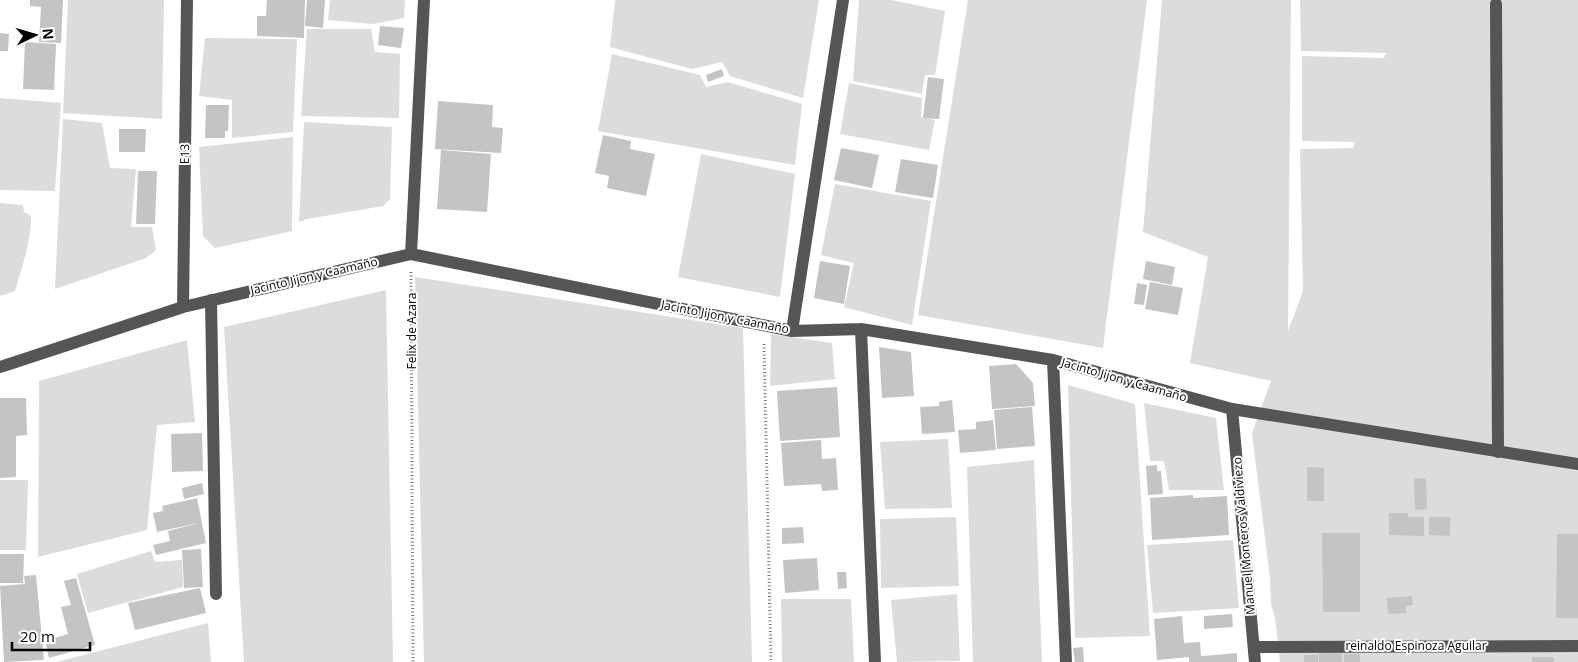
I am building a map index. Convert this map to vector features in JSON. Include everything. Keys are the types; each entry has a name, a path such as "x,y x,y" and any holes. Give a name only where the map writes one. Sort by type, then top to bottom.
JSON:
{"street":[{"name":"E13","path":"183,307 187,0"},
{"path":"411,254 424,0"},
{"path":"792,331 843,0"},
{"path":"1496,4 1498,452"},
{"name":"Jacinto Jijon y Caamaño","path":"0,367 183,307 411,254 792,331 861,329 1053,360 1232,410 1578,464"},
{"path":"212,300 216,594"},
{"path":"861,329 875,662"},
{"path":"1053,360 1066,662"},
{"name":"Manuel Monteros Valdiviezo","path":"1232,410 1255,662"},
{"name":"reinaldo Espinoza Aguilar","path":"1254,647 1578,646"}],"path":[{"name":"Felix de Azara","path":"411,254 413,662"},
{"path":"764,326 771,662"}],"shaded area":[{"path":"68,0 164,0 162,119 63,113"},
{"path":"330,0 405,0 404,18 373,24 328,20"},
{"path":"615,0 819,0 803,98 730,76 722,62 692,69 610,47"},
{"path":"859,0 891,0 945,11 935,75 925,75 922,94 853,81"},
{"path":"968,0 1147,0 1103,348 918,315"},
{"path":"1162,0 1291,0 1288,331 1303,291 1300,149 1353,148 1355,142 1302,141 1302,56 1384,58 1386,53 1301,51 1300,0 1578,0 1578,662 1280,662 1275,617 1271,604 1270,579 1252,433 1271,381 1190,363 1208,257 1143,232"},
{"path":"307,29 371,29 375,52 400,54 399,118 301,116"},
{"path":"205,38 297,39 293,132 232,138 232,100 199,96"},
{"path":"612,54 700,75 706,87 728,82 802,104 795,165 598,131"},
{"path":"849,83 922,98 921,117 935,120 929,150 840,134"},
{"path":"0,98 61,103 55,191 0,190"},
{"path":"63,119 102,123 110,168 136,169 131,227 152,227 156,250 146,258 55,289"},
{"path":"304,122 392,127 390,199 383,206 299,222"},
{"path":"293,137 292,231 215,248 203,236 199,147"},
{"path":"701,154 795,174 780,297 678,277"},
{"path":"835,184 931,201 912,325 844,307 854,263 821,255"},
{"path":"0,203 23,205 24,212 31,216 31,226 28,245 15,291 0,296"},
{"path":"415,277 743,328 752,662 424,662"},
{"path":"386,290 393,662 244,662 224,327"},
{"path":"771,334 832,343 835,379 770,386"},
{"path":"187,340 195,422 157,425 147,530 38,557 39,381"},
{"path":"1068,385 1135,404 1150,636 1075,638"},
{"path":"1144,403 1216,418 1224,490 1169,490 1164,461 1150,461"},
{"path":"948,439 952,508 885,509 880,442"},
{"path":"1034,460 1042,662 973,662 967,467"},
{"path":"0,480 28,480 26,550 0,550"},
{"path":"956,517 959,586 881,588 880,519"},
{"path":"1233,540 1239,608 1153,613 1147,545"},
{"path":"151,551 155,562 182,560 183,587 88,613 77,574"},
{"path":"957,594 960,661 897,662 891,600"},
{"path":"781,599 851,599 854,662 782,662"},
{"path":"208,623 211,662 56,662"}],"building":[{"path":"30,0 63,0 61,43 39,42 41,7 30,6"},
{"path":"267,0 305,0 304,38 257,36 257,16 266,16"},
{"path":"307,0 325,0 323,28 305,26"},
{"path":"380,26 404,28 401,48 378,45"},
{"path":"0,33 9,34 8,51 0,51"},
{"path":"25,42 56,44 54,90 23,89"},
{"path":"722,69 724,76 708,82 706,75"},
{"path":"928,77 944,79 939,119 923,118"},
{"path":"438,101 493,105 492,127 503,128 501,153 435,149"},
{"path":"206,105 229,105 228,131 225,131 225,138 205,138"},
{"path":"119,129 146,129 145,152 119,152"},
{"path":"603,135 631,141 630,149 655,154 646,196 607,188 609,176 595,173"},
{"path":"841,148 879,155 872,188 834,180"},
{"path":"441,150 491,154 487,212 437,209"},
{"path":"901,159 938,165 933,198 895,192"},
{"path":"138,171 157,171 155,224 136,224"},
{"path":"820,261 850,266 844,304 814,298"},
{"path":"1146,261 1175,267 1172,285 1143,279"},
{"path":"1150,282 1183,288 1178,315 1145,309"},
{"path":"1137,283 1147,285 1144,305 1134,304"},
{"path":"879,347 911,352 914,396 882,398"},
{"path":"1016,364 1033,383 1035,406 992,409 989,366"},
{"path":"837,387 840,437 780,441 777,391"},
{"path":"0,398 26,398 27,435 16,436 16,477 0,478"},
{"path":"952,400 955,432 922,434 920,407 939,406 939,402"},
{"path":"1032,407 1035,446 997,449 994,410"},
{"path":"993,420 996,450 960,453 958,430 976,429 976,422"},
{"path":"202,433 203,471 172,472 171,434"},
{"path":"821,440 822,459 836,458 838,490 822,491 821,484 784,486 781,443"},
{"path":"1157,465 1157,471 1161,471 1163,494 1148,495 1146,466"},
{"path":"1307,467 1324,468 1324,501 1307,501"},
{"path":"1426,478 1427,509 1415,510 1414,479"},
{"path":"202,483 204,494 184,499 182,488"},
{"path":"1193,495 1193,498 1227,496 1229,535 1152,540 1150,498"},
{"path":"197,498 206,543 156,555 153,545 170,541 168,531 199,523 157,532 153,513 163,511 162,506"},
{"path":"1389,513 1408,513 1408,517 1424,517 1424,536 1389,535"},
{"path":"1429,517 1450,517 1450,536 1429,535"},
{"path":"803,527 804,543 782,544 782,528"},
{"path":"1322,533 1360,533 1360,612 1323,612"},
{"path":"1557,534 1578,534 1578,618 1556,618"},
{"path":"201,549 203,587 184,588 182,550"},
{"path":"0,554 24,554 23,583 0,583"},
{"path":"817,558 819,590 785,593 783,560"},
{"path":"837,572 846,572 847,588 838,589"},
{"path":"36,575 44,660 4,662 0,586 25,584 24,576"},
{"path":"76,578 95,645 49,658 45,641 68,634 61,607 71,605 64,581"},
{"path":"200,588 206,613 135,630 128,603"},
{"path":"1412,596 1413,605 1406,606 1406,613 1388,614 1387,598"},
{"path":"1232,614 1233,627 1204,629 1204,616"},
{"path":"1182,616 1184,643 1200,642 1201,656 1192,657 1237,653 1237,662 1189,662 1189,657 1157,660 1154,619"},
{"path":"1083,647 1084,662 1075,662 1073,648"},
{"path":"1342,652 1342,662 1319,662 1319,653"},
{"path":"1344,654 1360,654 1360,662 1344,662"},
{"path":"1304,655 1318,655 1318,662 1304,662"},
{"path":"1532,657 1554,657 1554,662 1532,662"}]}
